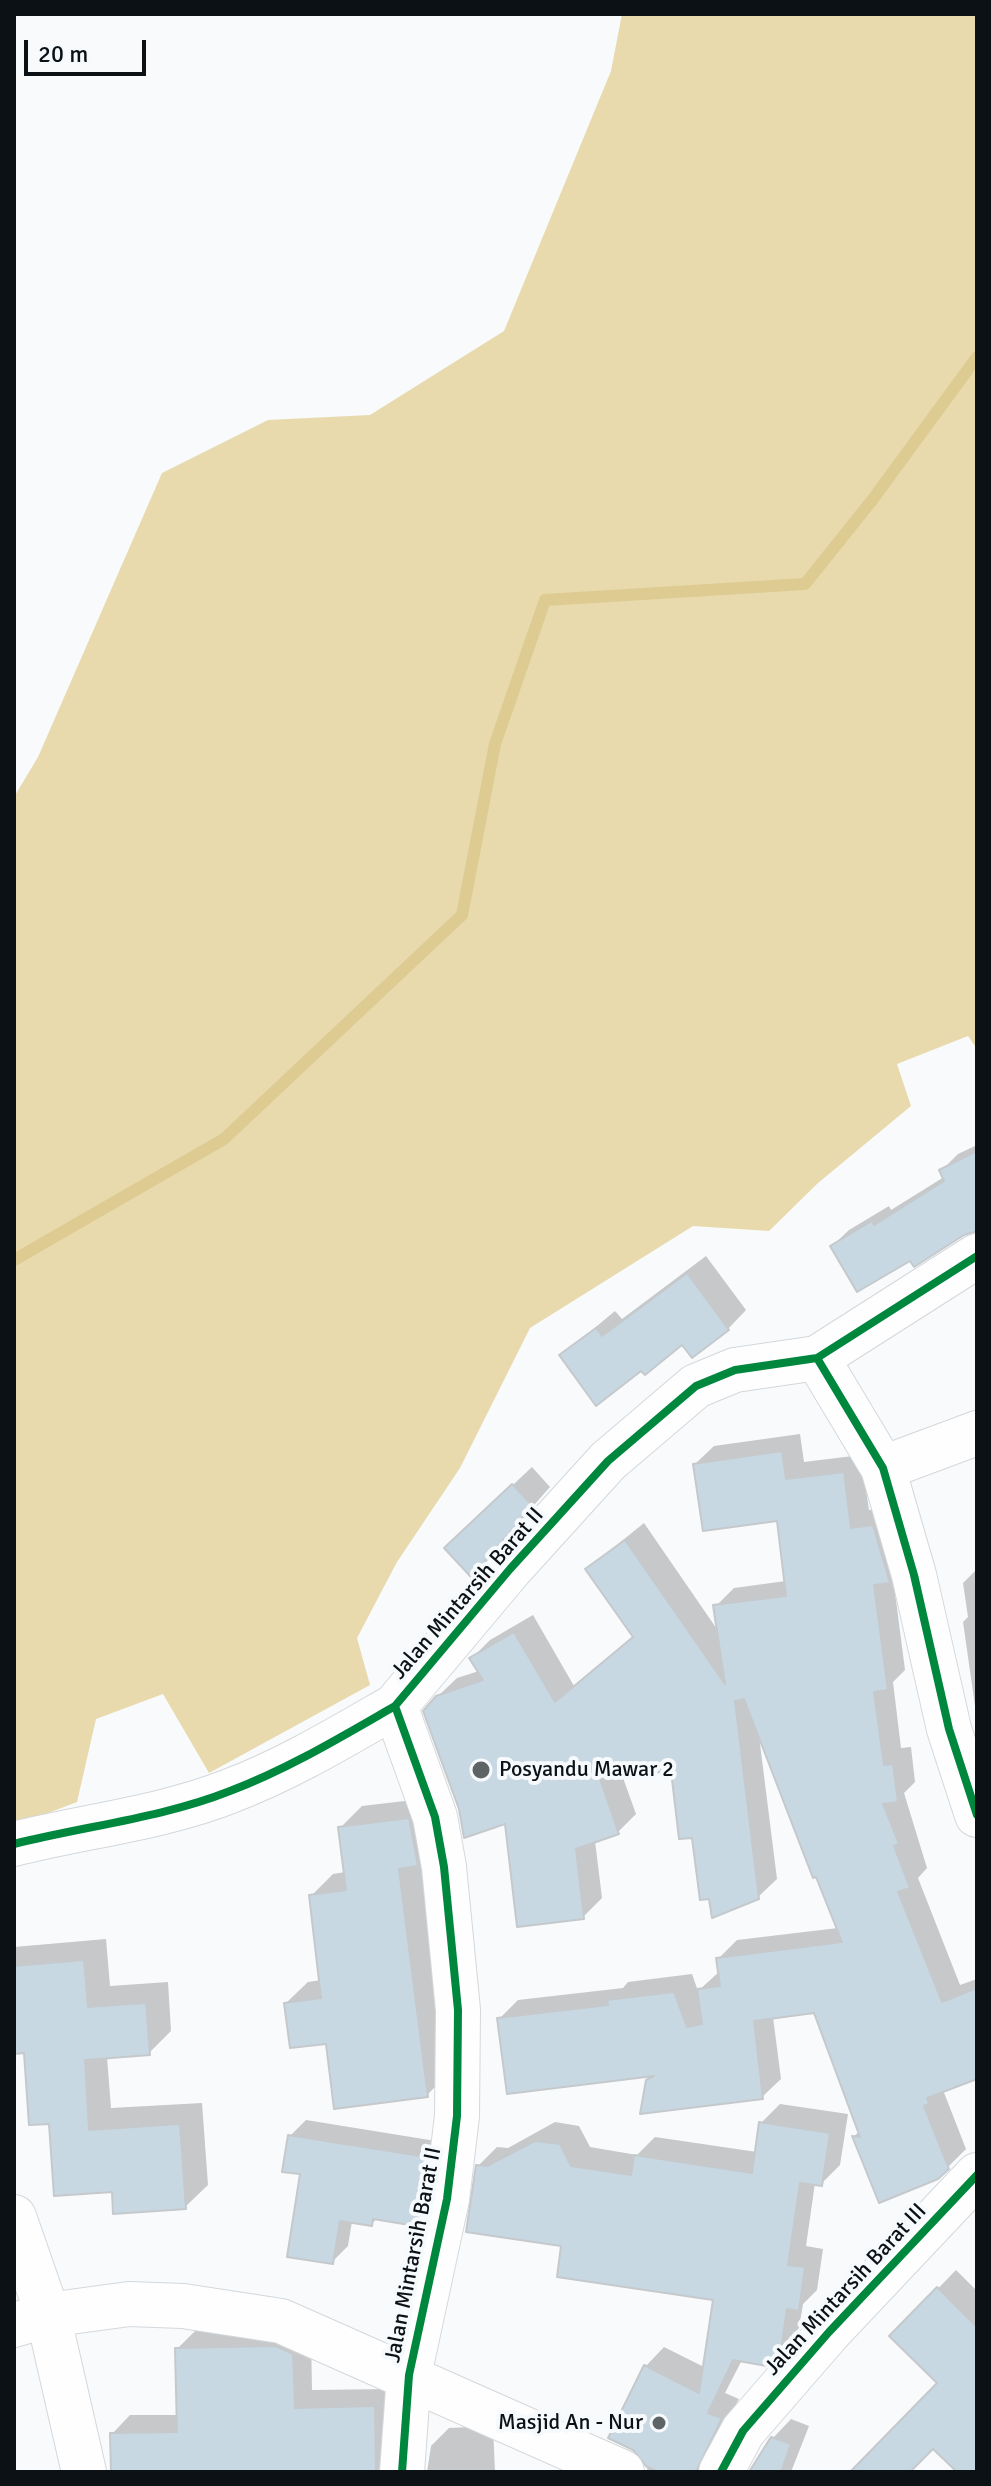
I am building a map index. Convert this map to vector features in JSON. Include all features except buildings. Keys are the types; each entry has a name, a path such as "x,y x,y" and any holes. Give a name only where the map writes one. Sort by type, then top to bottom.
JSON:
{"street":[{"path":"977,1256 817,1358 883,1468 914,1575 949,1729 977,1815"},
{"name":"Jalan Mintarsih Barat II","path":"402,2472 409,2375 447,2199 457,2116 458,2010 444,1867 435,1817 395,1706 510,1569 608,1461 696,1386 735,1370 817,1358"},
{"path":"883,1468 977,1433"},
{"path":"14,1844 188,1804 229,1791 309,1755 395,1706"},
{"name":"Jalan Mintarsih Barat III","path":"721,2472 743,2431 829,2332 977,2175"},
{"path":"14,2217 31,2320 84,2472"},
{"path":"31,2320 129,2304 240,2312 281,2321 409,2375 622,2472"}],"shaded area":[{"path":"622,14 977,14 977,1049 968,1036 897,1064 911,1106 818,1183 769,1231 693,1226 530,1328 460,1468 397,1562 357,1638 370,1685 209,1773 163,1694 96,1719 77,1802 14,1826 14,797 38,757 162,473 268,420 370,415 504,331 611,71"}],"waterway":[{"path":"14,1260 224,1139 462,915 495,744 545,600 805,584 873,499 977,357"}],"cycle path":[{"path":"402,2472 409,2375 447,2199 457,2116 458,2010 444,1867 435,1817 395,1706 510,1569 608,1461 696,1386 735,1370 817,1358 977,1256"},
{"path":"817,1358 883,1468 914,1575 949,1729 977,1815"},
{"path":"14,1844 150,1815 230,1791 293,1763 395,1706"},
{"path":"721,2472 743,2431 829,2332 977,2175"}],"place":[{"name":"Posyandu Mawar 2","path":"481,1770"},
{"name":"Masjid An - Nur","path":"659,2423"}]}
